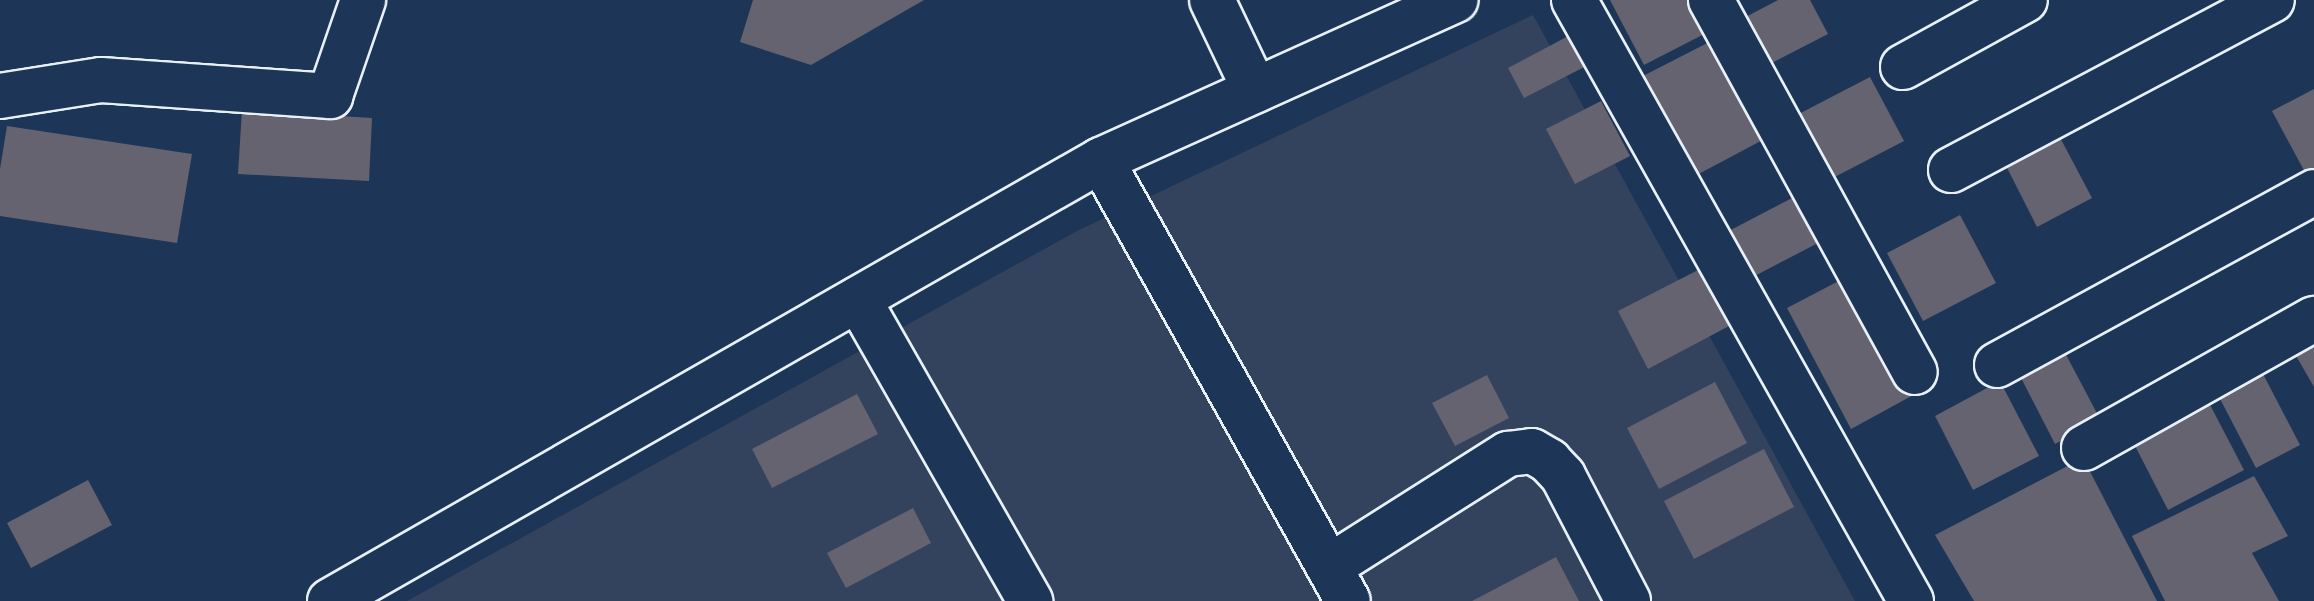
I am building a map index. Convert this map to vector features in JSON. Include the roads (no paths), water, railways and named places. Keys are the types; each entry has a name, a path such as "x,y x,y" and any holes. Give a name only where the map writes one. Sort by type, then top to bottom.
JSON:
{"street":[{"path":"0,96 101,80 330,96 363,0"},
{"path":"1212,0 1255,90"},
{"path":"330,601 1101,160 1456,0"},
{"path":"1574,0 1911,601"},
{"path":"1711,0 1915,372"},
{"path":"1903,67 2025,0"},
{"path":"1951,170 2272,0"},
{"path":"1101,160 1339,584 1508,454 1532,451 1549,461 1563,476 1628,601"},
{"path":"1997,365 2314,192"},
{"path":"858,299 1016,597"},
{"path":"2084,448 2314,319"}]}
